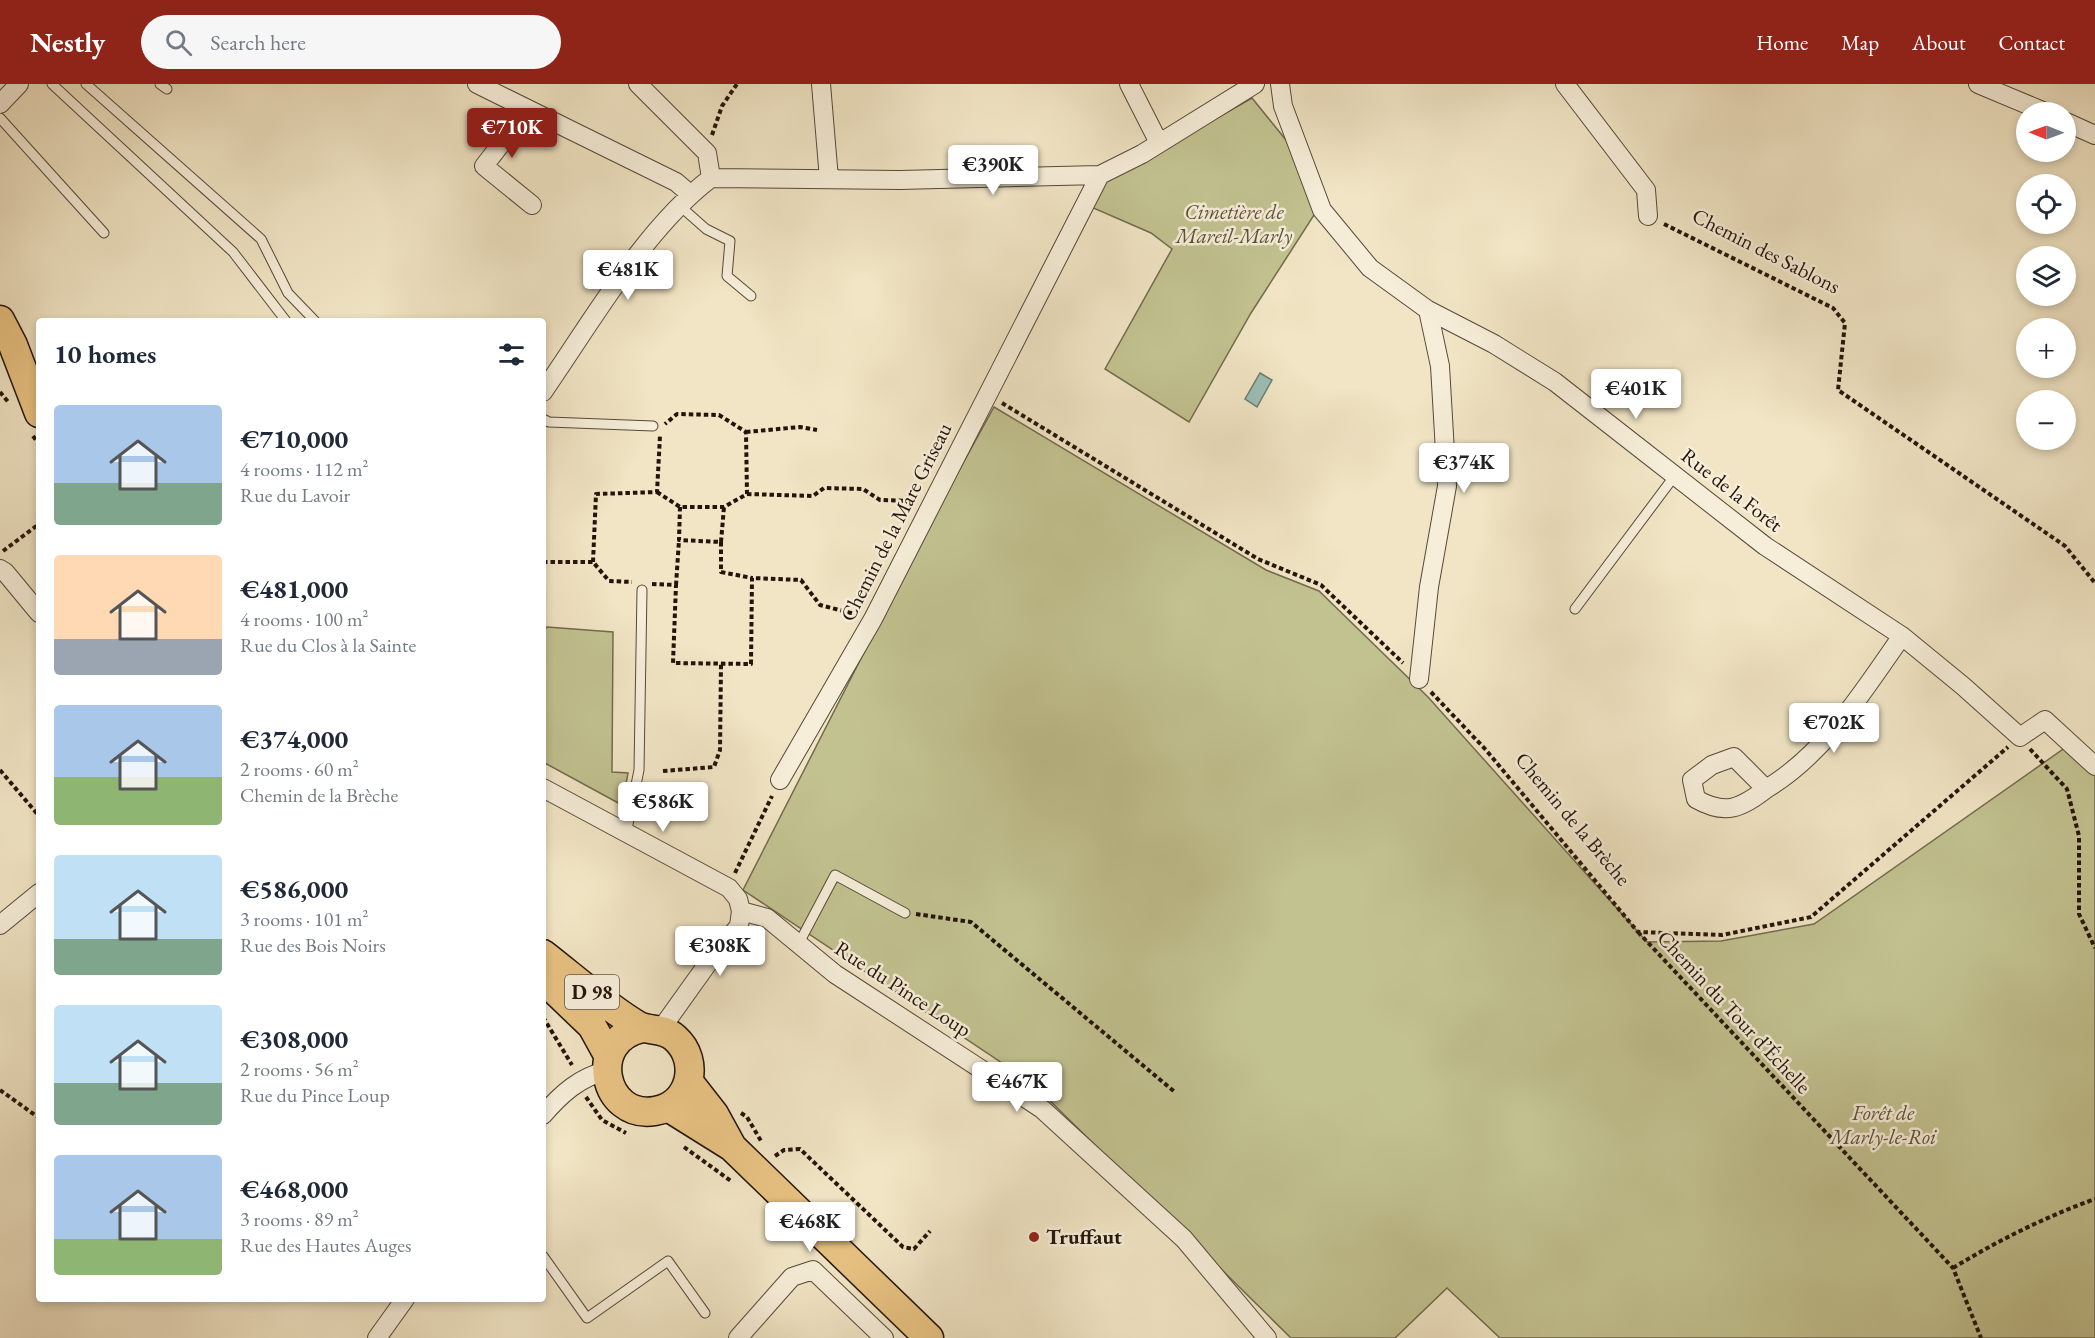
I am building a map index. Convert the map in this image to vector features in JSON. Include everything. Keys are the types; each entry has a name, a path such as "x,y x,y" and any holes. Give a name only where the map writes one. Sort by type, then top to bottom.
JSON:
{"main road":[{"path":"0,320 13,345 36,405"},
{"path":"0,364 36,409"},
{"name":"D 98","path":"546,956 616,1013 651,1029"},
{"name":"D 98","path":"546,982 592,1026 607,1063"},
{"path":"651,1029 673,1036 683,1046 691,1070 689,1082 679,1098 668,1107 655,1111 640,1111 627,1106 616,1097 609,1085 607,1063 626,1034 651,1029"},
{"path":"689,1082 714,1114 732,1147"},
{"path":"668,1107 732,1147 929,1338"}],"street":[{"path":"0,104 19,84"},
{"path":"477,84 676,182 685,200"},
{"path":"638,84 707,153 711,178"},
{"path":"821,84 829,179"},
{"path":"1129,84 1159,143"},
{"path":"546,388 638,256 685,200 711,178 829,179 1100,175 1159,143 1255,84"},
{"name":"Rue de la Forêt","path":"1280,84 1283,106 1322,210 1370,268 1428,310 1494,344 1555,382 1676,474 1765,546 1902,636 1964,686 2020,737"},
{"path":"1565,84 1646,189 1648,216"},
{"path":"1978,84 2021,102"},
{"path":"528,109 484,166 532,205"},
{"path":"2076,126 2095,135"},
{"name":"Chemin de la Mare Griseau","path":"780,780 873,618 1100,175"},
{"path":"1419,679 1429,587 1447,486 1440,366 1428,310"},
{"path":"0,569 36,609"},
{"path":"1766,789 1790,774 1843,720 1902,636"},
{"path":"2020,737 2045,720 2095,766"},
{"path":"546,790 729,888 738,899 741,911 739,926 651,1029"},
{"path":"0,925 36,895"},
{"name":"Rue du Pince Loup","path":"741,911 767,918 798,945 852,985 1042,1109 1184,1239 1268,1338"},
{"path":"546,1112 579,1080 607,1063"},
{"path":"738,1338 792,1277 813,1270 884,1338"},
{"path":"377,1338 403,1302"}],"lane":[{"path":"52,84 233,252 284,318"},
{"path":"86,84 261,239 288,293 312,318"},
{"path":"0,118 104,233"},
{"path":"685,200 706,229 730,241 727,276 751,296"},
{"path":"546,420 653,426"},
{"path":"1575,609 1676,474"},
{"path":"626,834 639,770 642,590"},
{"path":"798,945 835,875 904,913"},
{"path":"546,1260 587,1318 668,1261 705,1313"}],"path":[{"path":"707,153 722,106 737,84"},
{"name":"Chemin des Sablons","path":"1648,216 1833,308 1845,323 1838,390 2065,546 2095,583"},
{"name":"Chemin de la Brèche","path":"987,394 1258,559 1321,585 1419,679 1486,750 1638,932"},
{"path":"657,492 660,428 677,414 719,415 746,432 800,427 818,430"},
{"path":"746,432 747,494"},
{"path":"676,585 609,581 593,562 596,494 657,492 680,507 724,507 747,494 813,496 824,488 863,489 880,500 916,501 925,518"},
{"path":"680,507 673,663 752,664 752,578"},
{"path":"724,507 721,542 722,572 752,578 801,580 820,605 873,618"},
{"path":"0,554 36,526"},
{"path":"679,540 721,542"},
{"path":"546,562 593,562"},
{"path":"663,771 714,767 720,750 721,664"},
{"path":"1638,932 1722,935 1811,917 2020,737 2067,789 2079,836 2079,914 2095,948"},
{"path":"0,770 36,812"},
{"path":"729,888 780,780"},
{"path":"904,913 971,922 1176,1093"},
{"name":"Chemin du Tour d’Échelle","path":"1638,932 1953,1268 1981,1338"},
{"path":"0,1090 36,1116"},
{"path":"772,1158 784,1150 800,1149 903,1247 914,1249 930,1231"},
{"path":"1953,1268 1998,1240 2060,1211 2095,1199"}],"green space":[{"name":"Cimetière de Mareil-Marly","path":"1252,98 1286,140 1316,212 1251,313 1189,422 1105,369 1172,249 1151,233 1091,207 1106,181"},
{"name":"Forêt de Marly-le-Roi","path":"994,407 1266,570 1319,591 1428,697 1647,942 1721,941 1814,924 2069,745 2095,772 2095,1338 1500,1338 1447,1288 1395,1338 1291,1338 1032,1083 743,890 929,525"},
{"path":"546,628 613,632 612,772 628,773 622,805 546,764"}],"water":[{"path":"1260,373 1272,380 1257,407 1245,399"}],"place":[{"name":"Truffaut","path":"1034,1237"}]}
